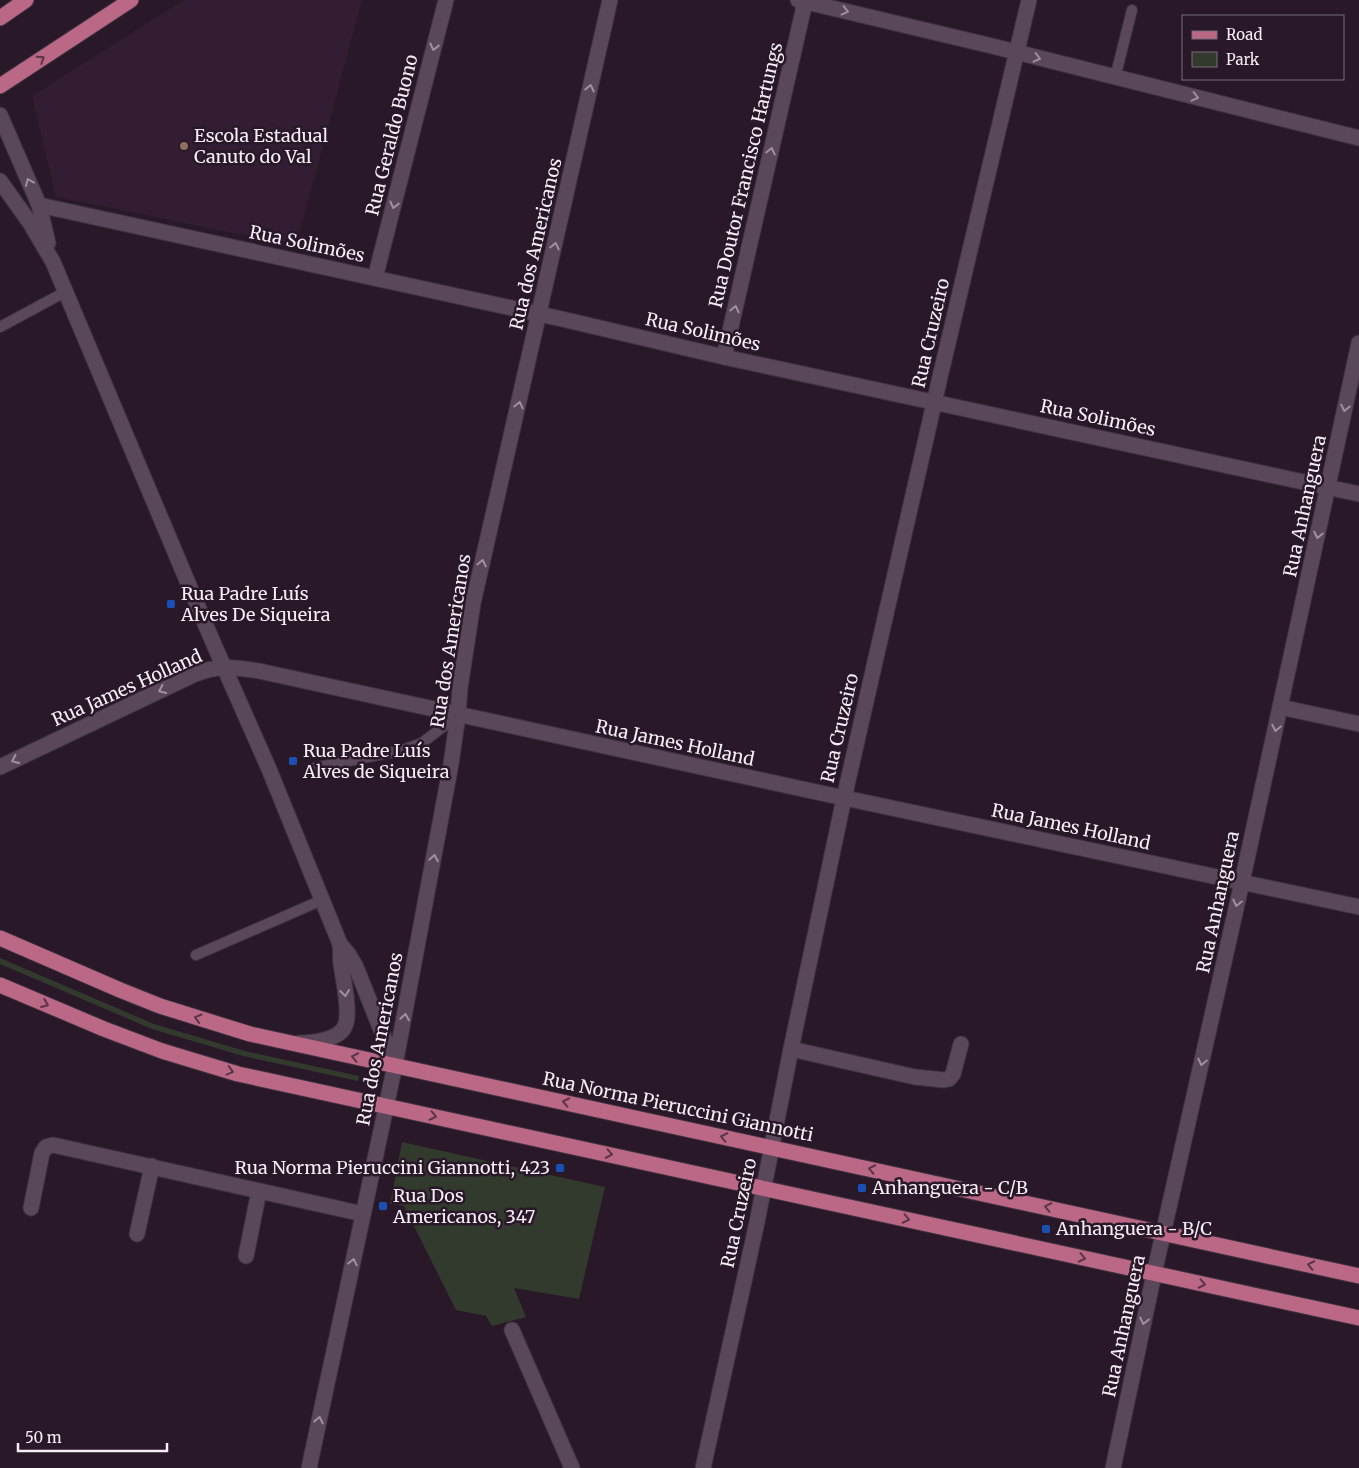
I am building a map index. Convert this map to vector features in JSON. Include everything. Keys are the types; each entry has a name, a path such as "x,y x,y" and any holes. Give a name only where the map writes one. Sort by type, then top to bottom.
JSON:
{"main road":[{"path":"0,18 26,0"},
{"path":"0,86 131,0"},
{"name":"Rua Norma Pieruccini Giannotti","path":"0,938 160,1006 250,1034 1359,1276"},
{"path":"0,985 104,1029 162,1051 238,1074 1359,1318"}],"street":[{"name":"Rua Geraldo Buono","path":"375,278 446,0"},
{"name":"Rua dos Americanos","path":"308,1468 395,1065 447,783 473,603 610,0"},
{"name":"Rua Cruzeiro","path":"702,1468 764,1188 844,798 934,402 1029,0"},
{"path":"801,1 1359,138"},
{"name":"Rua Doutor Francisco Hartungs","path":"724,357 801,1"},
{"path":"0,115 39,205 53,262 65,292 269,769 340,944 356,967 395,1065"},
{"path":"0,181 30,222 53,262"},
{"name":"Rua Solimões","path":"39,205 375,278 724,357 1359,494"},
{"name":"Rua Anhanguera","path":"1112,1468 1359,343"},
{"name":"Rua James Holland","path":"0,767 193,675 224,666 259,671 1359,907"},
{"path":"1280,707 1359,724"},
{"path":"294,1043 313,1043 327,1039 341,1032 345,1027 347,1021 346,1002 340,944"},
{"path":"791,1049 915,1077 944,1080 949,1079 953,1074 961,1044"},
{"path":"31,1208 42,1153 50,1145 53,1145 363,1214"},
{"path":"137,1234 152,1166"},
{"path":"246,1256 259,1191"},
{"path":"512,1330 572,1468"}],"lane":[{"path":"1115,78 1132,10"},
{"path":"0,327 65,292"},
{"path":"314,768 403,750 422,743 458,715"},
{"path":"196,955 322,900"}],"shaded area":[{"name":"Escola Estadual Canuto do Val","path":"184,0 362,0 296,246 56,197 32,96"}],"green space":[{"path":"0,958 154,1024 245,1051 359,1076 358,1081 243,1056 152,1029 0,964"},
{"path":"402,1142 605,1187 579,1299 514,1288 526,1317 492,1326 486,1316 456,1310 404,1206 390,1204"}],"place":[{"name":"Escola Estadual Canuto do Val","path":"184,146"},
{"name":"Rua Padre Luís Alves De Siqueira","path":"171,604"},
{"name":"Rua Padre Luís Alves de Siqueira","path":"293,761"},
{"name":"Rua Norma Pieruccini Giannotti, 423","path":"560,1168"},
{"name":"Anhanguera - C/B","path":"862,1188"},
{"name":"Rua Dos Americanos, 347","path":"383,1206"},
{"name":"Anhanguera - B/C","path":"1046,1229"}]}
